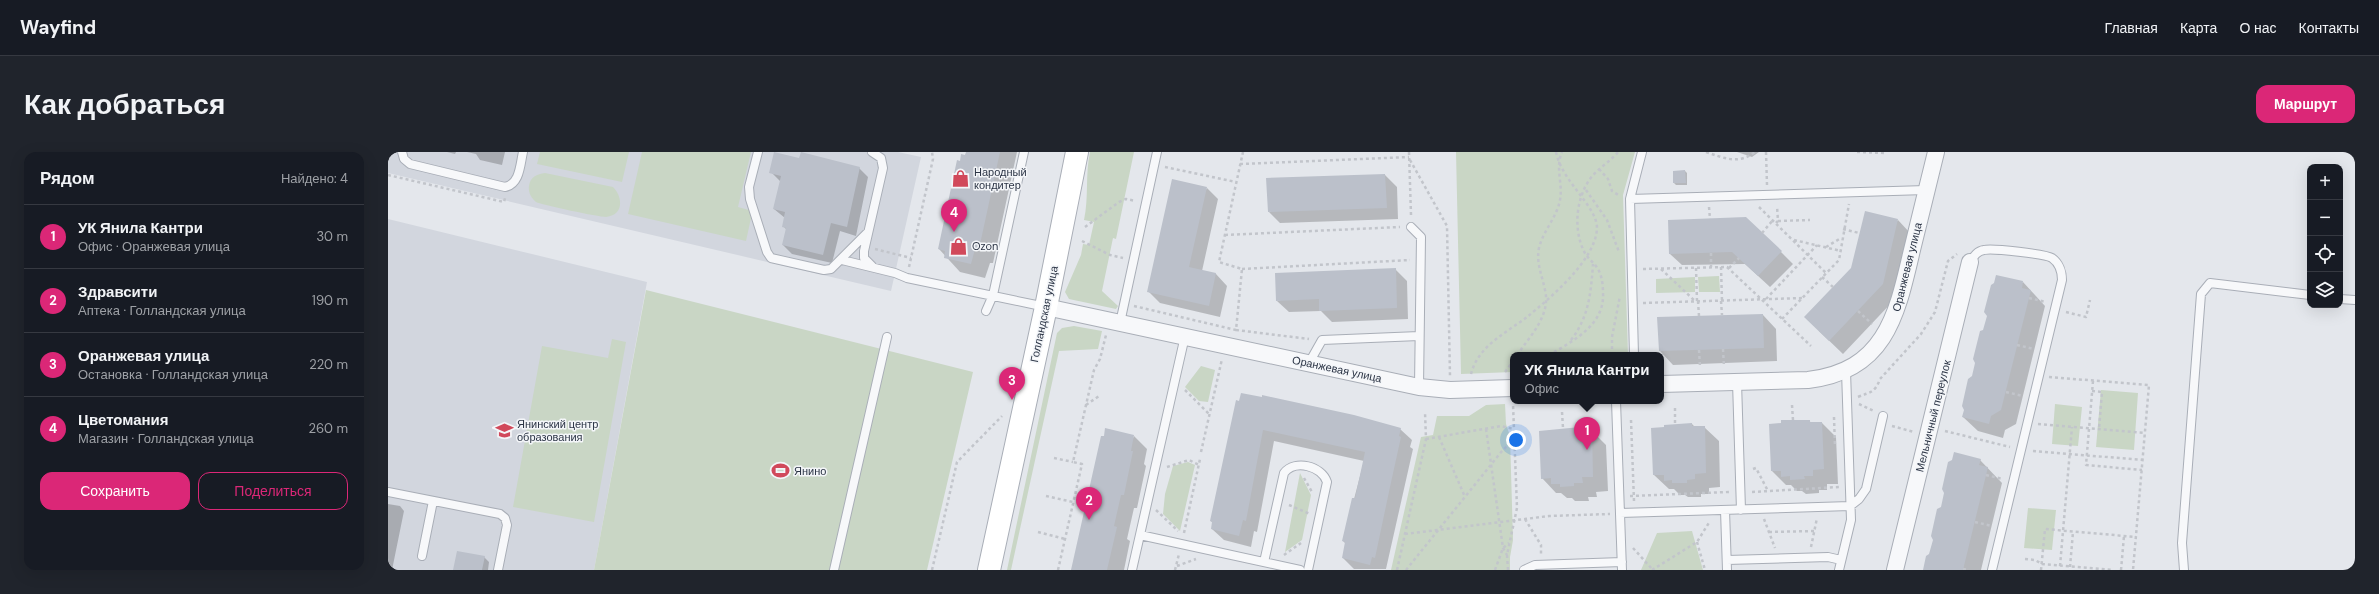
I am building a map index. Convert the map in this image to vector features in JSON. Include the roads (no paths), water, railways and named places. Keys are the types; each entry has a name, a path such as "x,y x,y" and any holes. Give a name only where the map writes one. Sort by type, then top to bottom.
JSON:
{"street":[{"name":"Голландская улица","path":"998,570 1050,308 1077,152"},
{"name":"Голландская улица","path":"989,570 1085,152"},
{"name":"Оранжевая улица","path":"1664,384 1808,380 1846,371 1877,345 1894,318 1936,152"},
{"name":"Мельничный переулок","path":"1895,570 1973,258"},
{"name":"Оранжевая улица","path":"1050,308 1113,326 1184,336 1309,363 1419,382 1450,390 1508,383"}],"lane":[{"path":"402,152 404,159 410,164 504,187 511,186 516,180 523,152"},
{"path":"758,152 750,187 750,199 767,252 771,258 824,270 831,269 842,260 868,232"},
{"path":"872,152 881,158 883,168 864,247 864,258 868,264 874,268"},
{"path":"986,311 993,295 1024,152"},
{"path":"1113,326 1124,304 1157,152"},
{"path":"1634,352 1626,199 1642,152"},
{"path":"1626,199 1926,190"},
{"path":"1411,227 1421,237 1419,382"},
{"path":"1973,258 1984,250 2042,254 2053,258 2062,271 2062,280 2056,307 1992,570"},
{"path":"842,260 895,273 907,278 1050,308"},
{"path":"2184,570 2182,543 2201,294 2210,283 2307,295"},
{"path":"2343,299 2355,300"},
{"path":"1132,570 1184,336"},
{"path":"1309,363 1322,340 1419,336"},
{"path":"834,570 887,337"},
{"path":"1839,570 1851,520 1846,371"},
{"path":"1737,382 1741,510"},
{"path":"1524,570 1535,565 1622,566 1616,404"},
{"path":"1620,513 1850,506 1859,498 1866,488 1883,416"},
{"path":"1268,563 1284,473 1289,466 1297,465 1319,470 1325,475 1327,482 1308,570"},
{"path":"388,492 500,514 505,518 507,525 498,570"},
{"path":"422,556 433,501"},
{"path":"1725,510 1727,570"},
{"path":"1140,535 1300,570"},
{"path":"1727,560 1828,557 1841,560"}],"place":[{"name":"Народный кондитер","path":"961,178"},
{"name":"Цветомания","path":"954,232"},
{"name":"Ozon","path":"959,246"},
{"name":"Оранжевая улица","path":"1012,400"},
{"name":"Янинский центр образования","path":"504,430"},
{"name":"УК Янила Кантри","path":"1587,450"},
{"name":"Янино","path":"781,471"},
{"name":"Здравсити","path":"1089,520"}]}
